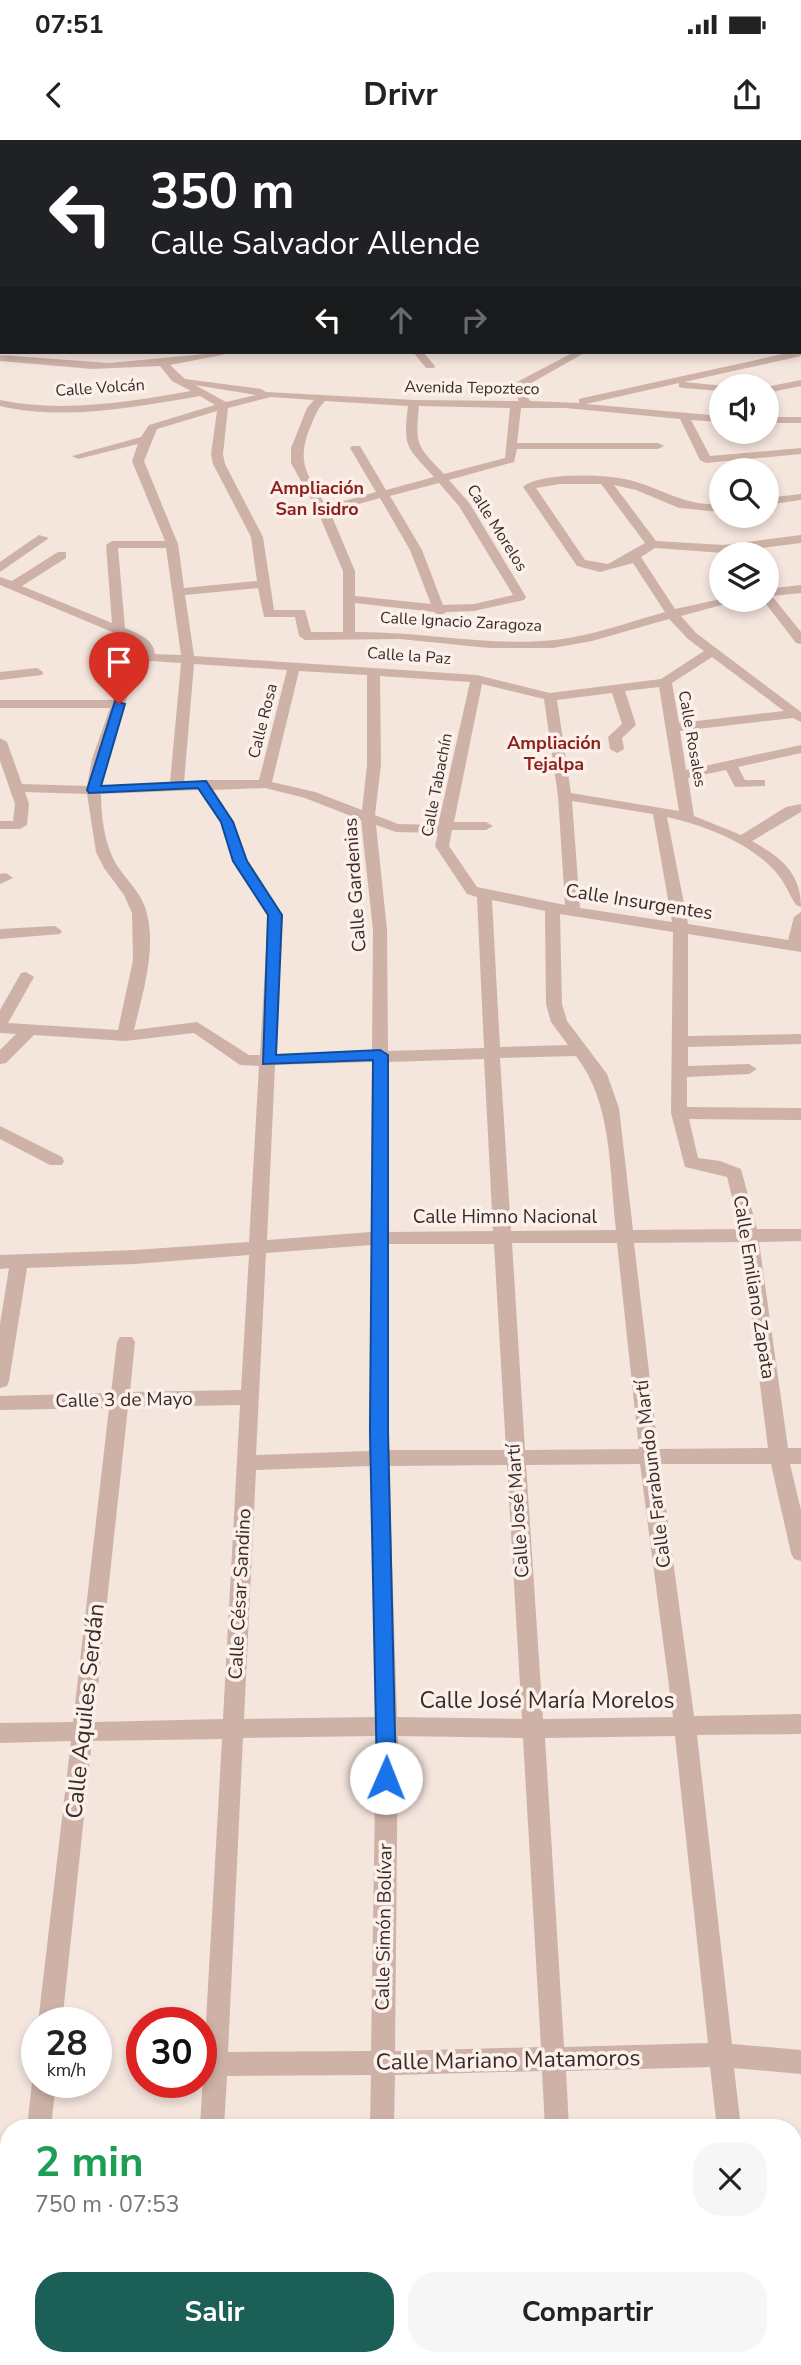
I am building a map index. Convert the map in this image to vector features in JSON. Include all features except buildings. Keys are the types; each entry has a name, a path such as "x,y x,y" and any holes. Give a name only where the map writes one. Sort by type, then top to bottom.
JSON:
{"street":[{"path":"0,358 93,366 164,364 212,354"},
{"path":"420,354 430,366"},
{"path":"323,510 510,460 521,405 521,384 577,354"},
{"path":"566,405 801,354"},
{"path":"164,364 176,379 214,400"},
{"path":"176,379 266,393"},
{"path":"779,387 801,383"},
{"path":"660,385 709,387"},
{"path":"779,391 801,392"},
{"name":"Avenida Tepozteco","path":"214,400 266,393 321,399 414,403 566,405 709,418"},
{"path":"214,400 219,464 254,529 268,614 301,613 305,635 325,652 349,636 350,599 349,571 323,510 297,463 297,449 312,408 321,399"},
{"path":"177,785 188,661 180,592 172,544 138,461 145,439 153,427 214,400"},
{"name":"Calle Volcán","path":"0,403 26,408 214,400"},
{"name":"Calle Morelos","path":"350,599 440,612 468,611 520,597 488,543 442,477 413,447 410,438 414,403"},
{"path":"684,416 706,460 801,451"},
{"path":"779,419 801,420"},
{"path":"78,456 145,439"},
{"path":"513,446 657,446"},
{"path":"356,448 409,537 440,612"},
{"path":"605,481 652,544"},
{"path":"709,511 695,515 625,483 540,482 529,487 581,563 590,568 603,570 635,558 652,544 709,550"},
{"path":"779,500 801,497"},
{"path":"0,568 43,538"},
{"path":"779,543 801,539"},
{"path":"119,629 112,545 172,544"},
{"path":"13,586 62,555"},
{"path":"635,558 672,614 712,652 798,716"},
{"path":"0,580 119,629 140,639 148,647 149,657 136,663 119,704 94,790 101,845 110,866 132,895 139,913 138,979 125,1036"},
{"path":"180,592 262,584"},
{"path":"779,593 801,589"},
{"name":"Calle Ignacio Zaragoza","path":"349,636 400,635 489,644 553,644 599,636 709,606"},
{"path":"779,611 800,638"},
{"name":"Calle la Paz","path":"149,657 294,666 325,652 373,671 477,679 550,697 665,682"},
{"name":"Calle Rosales","path":"687,815 665,682 712,652"},
{"name":"Calle Rosa","path":"265,784 294,666"},
{"name":"Calle Gardenias","path":"373,671 374,765 368,817 380,930 380,1055"},
{"path":"0,676 37,672"},
{"name":"Calle Tabachín","path":"477,679 442,846 478,892"},
{"path":"617,688 629,725 615,737 617,749"},
{"path":"550,697 565,796 573,912"},
{"path":"0,704 119,704"},
{"path":"674,728 798,716"},
{"path":"0,742 19,788 22,804 20,825 0,825"},
{"path":"682,775 801,749"},
{"path":"730,765 740,784 760,783"},
{"path":"19,788 94,790 202,784 265,784 310,795 396,828 486,826"},
{"name":"Calle César Sandino","path":"202,784 227,822 240,861 275,915 217,2014"},
{"path":"565,796 687,815 741,841 783,870 801,902"},
{"path":"741,841 796,809 801,822"},
{"name":"Calle Emiliano Zapata","path":"659,810 681,929 679,1113 691,1163 720,1167 735,1173 750,1236 779,1456 801,1553"},
{"name":"Calle Insurgentes","path":"478,892 573,912 798,946"},
{"name":"Calle José Martí","path":"478,892 491,1054 513,1457 533,1729 556,2119"},
{"name":"Calle Farabundo Martí","path":"552,908 554,1004 566,1034 599,1074 611,1108 649,1457 685,1726 728,2119"},
{"path":"798,946 801,917"},
{"path":"0,934 55,931"},
{"path":"26,977 0,1026 28,1032 125,1036 197,1027 246,1061 581,1050"},
{"path":"0,1059 28,1032"},
{"path":"681,1042 801,1040"},
{"name":"Calle Simón Bolívar","path":"380,1055 379,1458 387,1726 382,2119"},
{"path":"680,1072 749,1069"},
{"path":"679,1113 801,1114"},
{"path":"0,1132 56,1161"},
{"name":"Calle Himno Nacional","path":"9,1262 135,1257 378,1238 801,1235"},
{"path":"0,1381 9,1262"},
{"name":"Calle Aquiles Serdán","path":"52,2007 126,1342"},
{"name":"Calle 3 de Mayo","path":"0,1403 248,1397"},
{"path":"246,1463 379,1458 801,1456"},
{"name":"Calle José María Morelos","path":"0,1733 387,1726 533,1729 801,1724"},
{"name":"Calle Mariano Matamoros","path":"217,2064 381,2063 722,2054 801,2062"},
{"path":"40,2119 42,2098"},
{"name":"Calle César Sandino","path":"212,2119 213,2098"}],"district":[{"name":"Ampliación San Isidro","path":"317,498"},
{"name":"Ampliación Tejalpa","path":"554,753"}],"route":[{"path":"119,704 106,739 94,790 202,784 227,822 240,861 275,915 268,1060 380,1055 379,1431 386,1778"}]}
